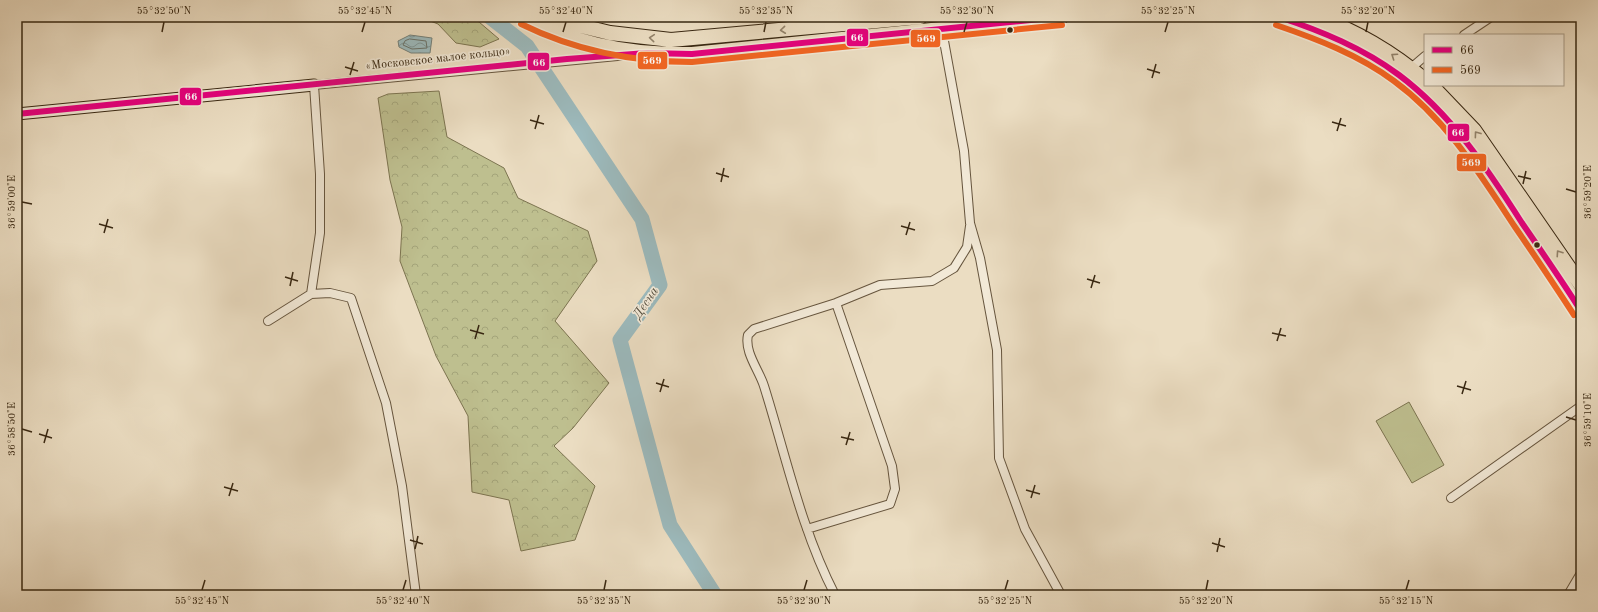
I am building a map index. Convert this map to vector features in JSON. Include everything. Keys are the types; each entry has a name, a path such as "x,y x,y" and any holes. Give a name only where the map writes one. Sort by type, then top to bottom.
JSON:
{"highway":[{"path":"525,17 572,30 607,47 647,53 692,54 1061,17"},
{"path":"556,17 572,30 671,40 920,17"},
{"path":"1279,17 1320,30 1365,52 1410,83 1431,101 1462,134 1581,311"},
{"path":"1317,17 1370,42 1411,68 1424,79"},
{"path":"1432,86 1474,130 1581,285"}],"street":[{"path":"1466,34 1491,17"},
{"path":"942,30 964,151 970,223 980,258 997,350 999,458 1025,528 1061,595"},
{"name":"«Московское малое кольцо»","path":"17,114 647,53"},
{"path":"1411,68 1424,57"},
{"path":"310,294 320,233 320,174 314,85"},
{"path":"834,595 807,529 763,382 747,346 748,335 754,329 836,303 880,285 932,281 954,268 967,247 970,223"},
{"path":"268,321 310,294 330,293 351,298 386,403 402,486 416,595"},
{"path":"807,529 890,504 895,489 894,477 887,452 836,303"},
{"path":"1451,498 1581,406"},
{"path":"1568,595 1581,573"}],"green space":[{"path":"420,17 468,17 479,22 499,39 480,47 456,43 438,24"},
{"path":"439,91 447,137 504,168 518,198 588,231 597,261 555,321 609,383 573,428 554,446 595,486 575,540 521,551 509,500 472,492 468,416 436,356 400,261 402,227 390,180 378,98 388,94"},
{"path":"1409,402 1444,465 1412,483 1376,421"}],"water":[{"path":"410,35 432,38 430,53 411,53 399,47 398,41"}],"waterway":[{"name":"Десна","path":"490,17 527,46 642,219 660,285 620,340 670,525 715,595"}],"transit line":[{"name":"66","path":"17,114 567,59 647,53 692,54 1061,17"},
{"name":"66","path":"1279,17 1326,34 1356,48 1385,65 1418,90 1452,124 1467,143 1495,182 1581,311"},
{"name":"569","path":"521,24 562,41 605,53 648,60 692,62 1062,25"},
{"name":"569","path":"1276,25 1337,48 1367,63 1394,81 1430,112 1461,148 1489,187 1574,315"}]}
